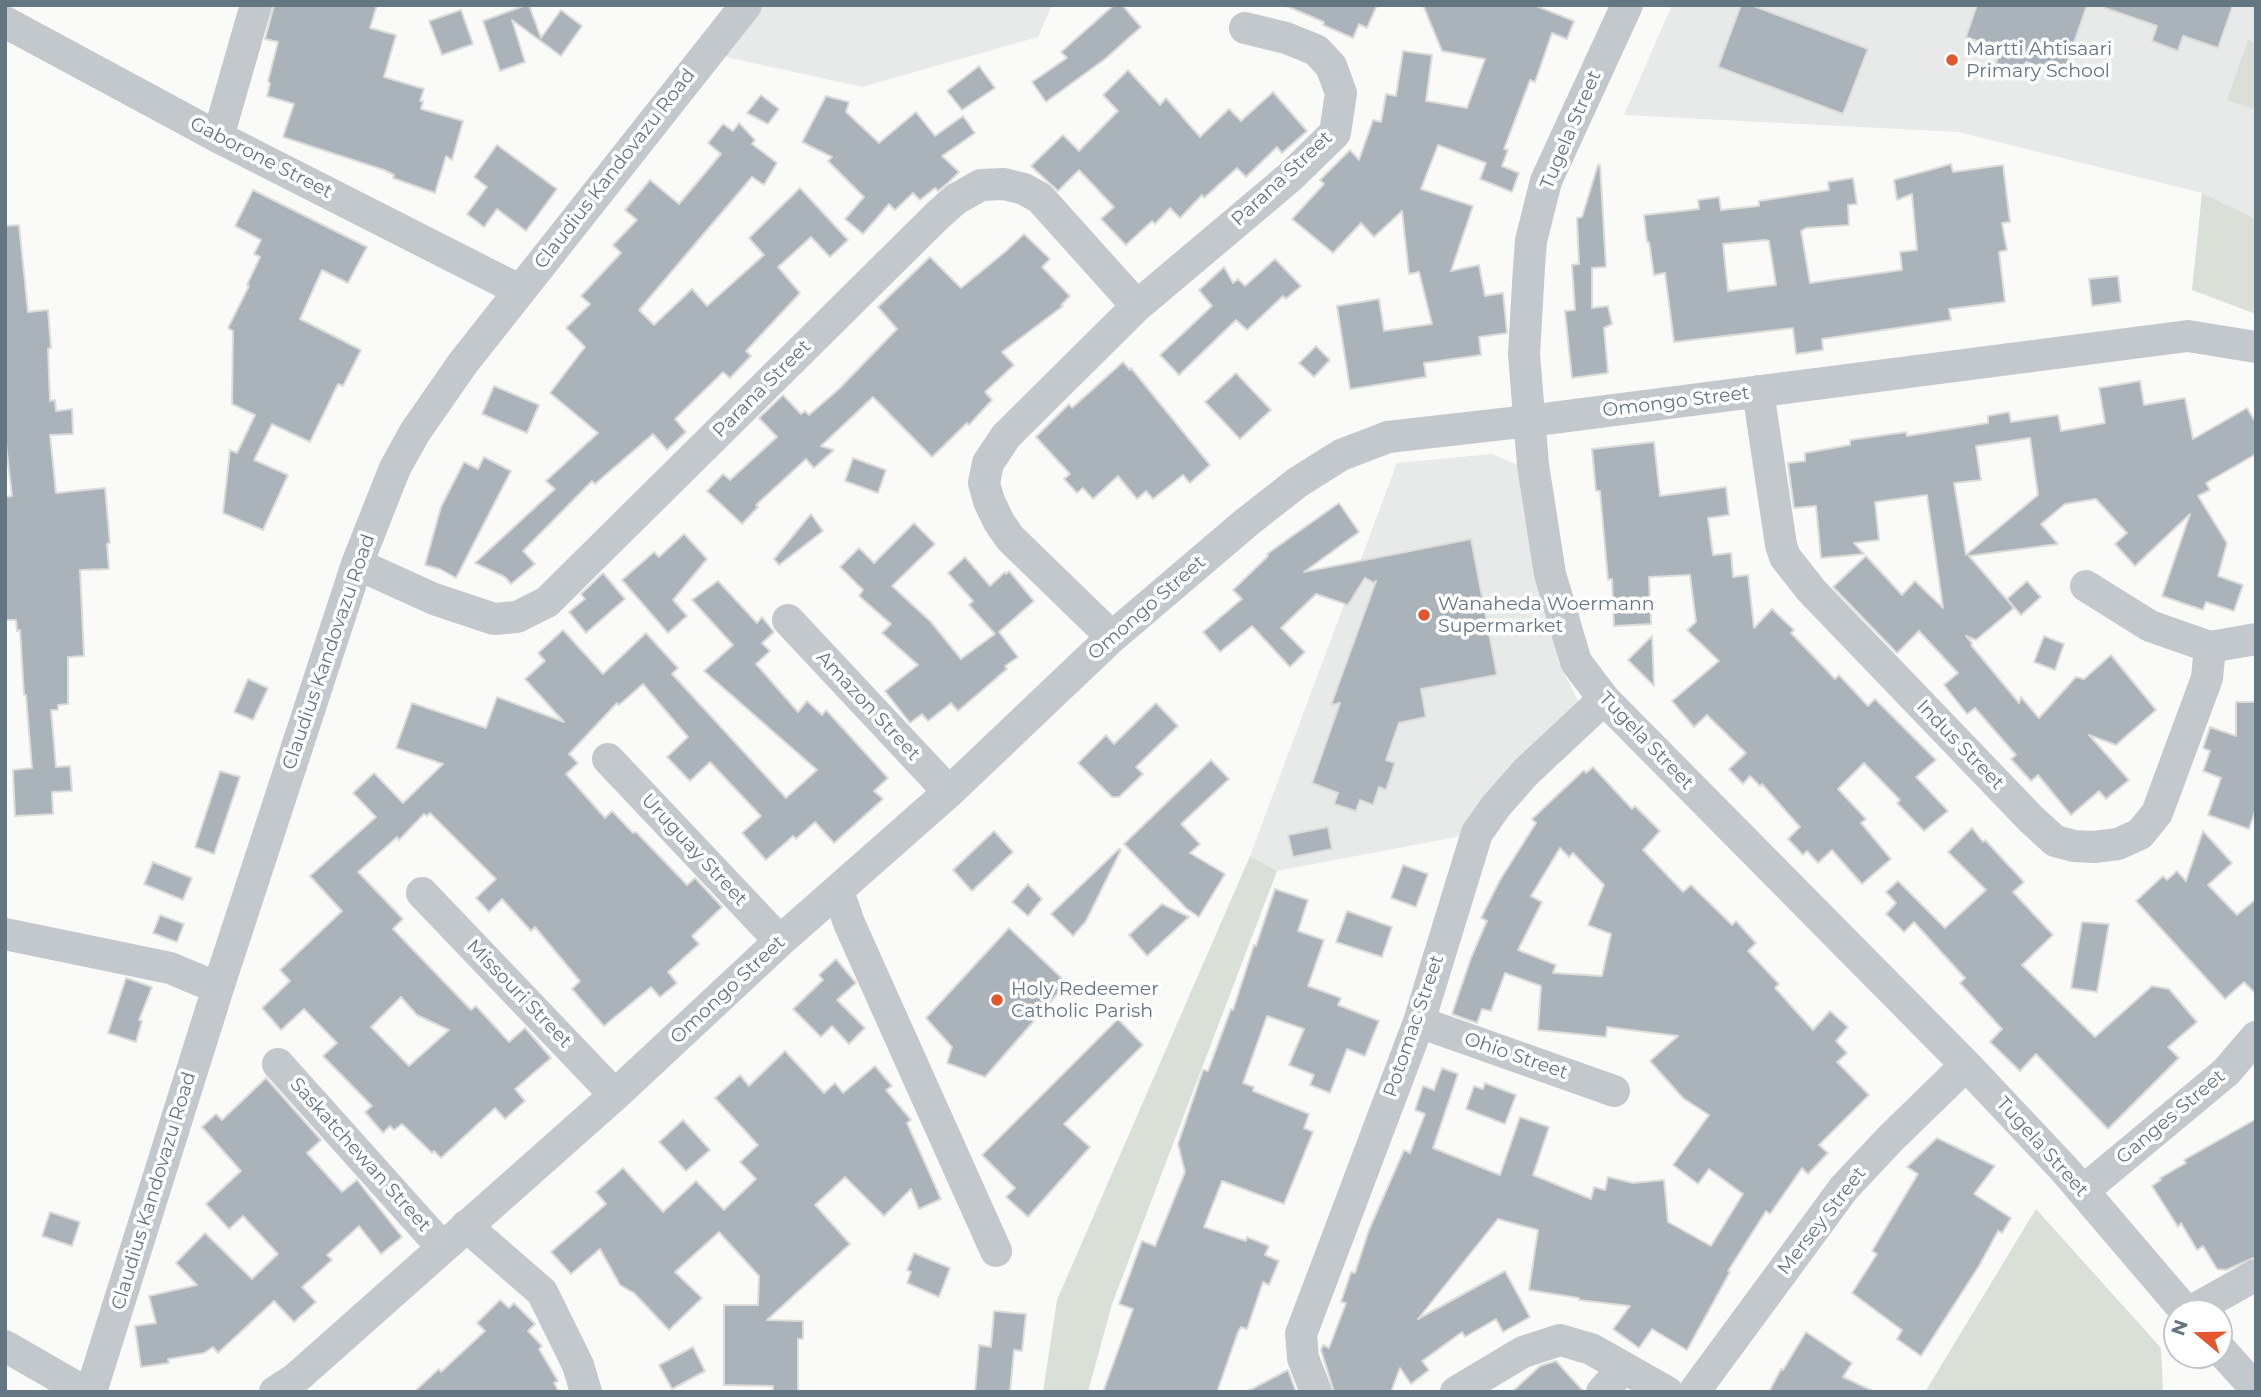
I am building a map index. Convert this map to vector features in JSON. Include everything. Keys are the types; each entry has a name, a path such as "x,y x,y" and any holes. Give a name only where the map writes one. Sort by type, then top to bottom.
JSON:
{"street":[{"path":"218,137 256,5"},
{"name":"Claudius Kandovazu Road","path":"91,1392 218,988 357,564 395,468 441,392 746,5"},
{"name":"Tugela Street","path":"1627,5 1546,181 1531,241 1524,354 1529,421 1550,574 1576,662 1604,699 1966,1065 2082,1191 2176,1299"},
{"name":"Gaborone Street","path":"5,22 218,137 519,290"},
{"name":"Parana Street","path":"1112,637 1010,538 989,501 984,483 988,463 1006,436 1137,306 1290,177 1335,133 1341,93 1331,66 1316,50 1286,38 1245,29"},
{"name":"Parana Street","path":"357,564 434,599 494,620 517,617 547,602 938,215 956,199 981,185 1004,184 1024,189 1040,198 1137,306"},
{"name":"Omongo Street","path":"275,1392 295,1379 615,1095 780,941 949,792 1112,637 1247,522 1298,482 1342,455 1388,437 2188,336 2256,347"},
{"name":"Indus Street","path":"1758,391 1785,557 1811,590 2055,841 2094,847 2118,844 2140,834 2157,813 2207,678 2210,647"},
{"path":"2087,586 2150,626 2210,647 2256,639"},
{"name":"Amazon Street","path":"788,620 949,792"},
{"name":"Potomac Street","path":"1316,1392 1303,1358 1301,1334 1419,1022 1477,834 1496,806 1526,772 1604,699"},
{"name":"Uruguay Street","path":"608,759 780,941"},
{"path":"838,891 849,923 996,1251"},
{"name":"Missouri Street","path":"422,893 615,1095"},
{"path":"5,934 170,968 218,988"},
{"name":"Ohio Street","path":"1419,1022 1614,1091"},
{"name":"Ganges Street","path":"2082,1191 2226,1072 2256,1037"},
{"name":"Saskatchewan Street","path":"278,1064 442,1247"},
{"name":"Mersey Street","path":"1694,1392 1844,1188 1966,1065"},
{"path":"466,1226 542,1292 578,1364 586,1392"},
{"path":"2213,1299 2256,1275"},
{"path":"1455,1392 1523,1352 1560,1340 1591,1349 1667,1392"},
{"path":"5,1346 85,1392"},
{"path":"2233,1364 2256,1389"},
{"path":"1602,1392 1623,1368"}],"shaded area":[{"path":"741,5 1052,5 1038,37 862,87 708,53"},
{"name":"Martti Ahtisaari Primary School","path":"1672,5 2256,5 2256,219 2202,193 1959,132 1624,115"},
{"path":"2248,40 2256,43 2256,110 2227,100"},
{"path":"2202,193 2256,219 2256,314 2192,290"},
{"path":"1492,454 1518,465 1559,664 1586,716 1477,833 1277,871 1250,856 1397,463"},
{"path":"1250,856 1277,871 1112,1304 1088,1392 1043,1392 1057,1300"},
{"path":"2036,1209 2161,1348 2163,1392 1925,1392"}],"building":[{"path":"274,5 377,5 370,28 396,35 384,77 424,89 420,101 423,101 421,109 463,121 452,160 446,156 435,193 393,178 394,175 384,170 283,137 294,104 267,96 278,42 265,39"},
{"path":"529,5 541,38 561,10 582,26 561,56 512,20 525,62 500,71 483,21"},
{"path":"1114,5 1122,5 1141,27 1105,59 1046,102 1032,82 1067,58 1061,52"},
{"path":"1284,5 1377,5 1367,28 1359,24 1353,38"},
{"path":"1423,5 1534,5 1574,21 1567,39 1552,33 1535,82 1530,80 1504,149 1508,150 1502,166 1519,173 1512,192 1480,179 1486,163 1438,145 1421,189 1473,206 1451,271 1479,265 1485,296 1503,293 1507,333 1479,337 1481,355 1424,363 1426,377 1350,389 1337,306 1379,299 1384,331 1432,324 1419,272 1409,274 1402,211 1374,237 1361,223 1333,253 1292,219 1324,184 1320,180 1350,150 1359,160 1373,120 1381,122 1386,94 1396,96 1403,51 1432,55 1426,101 1467,108 1485,59 1442,51"},
{"path":"1741,5 1751,5 1868,49 1843,114 1718,67"},
{"path":"1977,5 2087,5 2063,75 2026,62 2021,79 1994,70 2000,49 1966,37"},
{"path":"2106,5 2233,5 2218,48 2183,36 2178,51 2152,41 2157,26 2105,8"},
{"path":"461,10 473,44 442,55 429,21"},
{"path":"979,66 995,88 962,110 947,91"},
{"path":"1128,70 1160,105 1166,98 1200,137 1229,109 1241,121 1273,92 1307,131 1282,153 1277,147 1246,177 1237,168 1204,198 1202,195 1180,218 1170,208 1155,224 1152,221 1126,245 1101,219 1114,207 1079,170 1058,191 1031,166 1063,135 1079,151 1118,111 1103,95"},
{"path":"761,95 779,109 768,124 747,113"},
{"path":"826,96 849,102 846,112 879,143 916,112 935,136 963,116 975,133 942,156 959,172 949,182 938,191 935,188 920,200 913,193 895,210 889,204 863,234 845,219 864,197 828,161 832,157 802,142"},
{"path":"739,123 755,140 752,144 777,163 764,185 752,177 639,310 654,325 692,289 707,306 764,255 749,238 800,188 848,240 830,257 811,237 778,267 800,293 746,351 751,356 730,378 723,372 675,419 686,432 667,450 653,434 595,484 592,481 523,551 535,564 511,584 505,577 475,563 555,489 546,481 598,433 550,393 585,347 566,328 590,304 581,296 621,253 613,245 637,220 625,210 650,180 679,204 721,154 708,143 723,124 733,131"},
{"path":"497,145 557,189 526,231 497,209 484,227 467,214 487,187 474,177"},
{"path":"1951,164 1953,172 2003,165 2010,222 2002,223 2007,250 1999,252 2005,302 1949,309 1951,320 1822,339 1823,350 1796,354 1793,328 1674,342 1665,273 1654,275 1644,215 1699,209 1698,200 1719,197 1721,210 1759,206 1759,201 1829,190 1828,182 1853,178 1857,204 1848,205 1849,225 1806,228 1801,231 1810,283 1902,270 1900,252 1917,250 1912,194 1897,200 1894,180","holes":["1769,241 1776,285 1728,291 1723,244"]},
{"path":"1598,165 1606,267 1592,268 1592,308 1608,306 1612,324 1604,328 1608,373 1572,378 1565,311 1575,310 1572,265 1579,264 1577,218 1582,217"},
{"path":"253,190 367,247 348,283 322,270 300,319 361,350 343,386 338,384 310,442 272,424 254,460 288,475 263,530 223,513 230,450 237,453 255,415 232,404 233,331 228,328 260,257 254,254 261,240 235,226"},
{"path":"19,225 28,312 48,310 51,348 48,349 50,401 55,400 56,411 72,409 73,434 50,435 56,493 105,488 110,543 107,544 109,569 80,570 84,656 68,657 68,704 58,705 58,710 51,710 56,767 70,766 72,791 52,792 53,814 15,816 13,770 32,768 20,630 17,631 16,620 5,620 5,497 12,496 5,435 5,226"},
{"path":"1024,234 1050,259 1042,267 1070,296 1061,305 1063,306 1002,352 1014,365 985,392 992,400 969,425 967,423 932,457 873,397 821,446 834,450 814,468 806,459 756,505 758,507 742,524 707,491 723,474 730,480 777,437 759,418 783,395 801,414 805,411 809,415 839,389 897,329 878,307 930,257 961,288"},
{"path":"1275,259 1301,286 1286,299 1283,296 1247,330 1236,320 1179,375 1160,355 1212,306 1199,290 1224,267 1233,283 1238,279 1245,286"},
{"path":"2118,276 2121,302 2092,306 2089,279"},
{"path":"1316,346 1330,360 1314,377 1299,363"},
{"path":"1123,362 1130,370 1131,368 1210,465 1190,483 1183,475 1153,499 1146,491 1137,499 1118,476 1093,499 1083,488 1077,493 1064,479 1070,474 1036,437 1069,404 1072,408"},
{"path":"1236,373 1271,410 1240,439 1205,402"},
{"path":"2140,381 2144,405 2185,398 2193,439 2247,408 2256,423 2256,454 2206,483 2210,490 2198,496 2227,543 2218,576 2243,585 2234,611 2206,602 2203,610 2162,596 2190,514 2135,566 2115,544 2127,533 2096,499 2065,504 2041,524 2058,544 1969,556 2014,608 1976,640 1966,636 2019,703 2021,697 2039,718 2076,677 2084,679 2111,655 2156,710 2116,745 2089,735 2129,780 2106,799 2099,791 2071,815 2038,775 2031,781 2011,759 2016,755 1975,708 1967,714 1944,685 1958,673 1919,631 1897,653 1833,587 1866,556 1902,595 1915,581 1943,608 1927,495 1875,502 1879,540 1854,543 1864,554 1821,558 1816,506 1794,508 1788,463 1805,461 1805,453 1850,445 1850,440 1906,432 1907,436 1988,423 1988,416 2009,412 2011,422 2058,415 2061,431 2105,423 2099,388","holes":["2030,438 2038,495 1966,555 1954,483 1981,480 1976,446"]},
{"path":"494,386 539,405 527,433 482,414"},
{"path":"1654,442 1660,496 1726,487 1729,515 1708,518 1713,555 1731,553 1733,577 1748,575 1754,628 1772,609 1794,630 1791,633 1835,679 1839,675 1868,706 1875,699 1936,760 1916,777 1948,811 1924,831 1897,803 1900,800 1864,763 1838,789 1866,819 1861,823 1891,859 1862,884 1832,850 1818,863 1807,851 1803,855 1788,839 1800,827 1762,784 1760,786 1750,776 1743,784 1729,769 1746,753 1707,715 1694,727 1672,701 1719,661 1687,630 1696,622 1690,575 1649,577 1651,624 1614,626 1612,579 1608,580 1600,491 1596,491 1592,449"},
{"path":"484,457 511,471 456,578 440,569 425,565 441,507 464,462 478,469"},
{"path":"853,458 886,470 878,493 845,481"},
{"path":"1339,503 1359,532 1304,572 1471,539 1497,675 1421,689 1426,717 1399,723 1386,760 1395,763 1386,790 1379,787 1373,805 1360,800 1356,811 1334,804 1338,793 1312,783 1340,703 1331,705 1376,581 1374,583 1365,578 1348,605 1316,594 1281,628 1305,652 1290,667 1252,626 1220,652 1203,632 1242,599 1233,590 1268,556 1267,554"},
{"path":"811,514 823,531 779,565 774,559"},
{"path":"914,523 935,544 892,586 931,622 961,659 995,634 969,605 973,601 948,573 965,557 990,586 1009,571 1034,601 999,632 1018,657 1005,666 1007,669 958,711 951,703 928,721 922,714 910,723 885,691 918,665 882,633 891,624 859,596 863,590 840,567 859,548 874,563"},
{"path":"684,534 707,559 673,600 687,616 668,633 622,580 654,552 659,557"},
{"path":"603,573 625,599 586,633 569,612 585,599 581,594"},
{"path":"718,581 757,623 762,617 774,632 762,643 770,651 756,664 798,712 807,701 822,715 826,710 888,778 874,791 883,799 834,843 815,822 796,839 793,836 766,860 742,833 761,816 710,762 690,781 667,757 688,737 643,684 619,705 617,703 569,754 578,763 566,774 605,818 612,811 687,885 695,878 722,907 692,936 699,944 668,972 677,983 660,997 651,987 604,1026 572,989 580,981 535,927 531,931 502,899 489,912 476,898 496,879 430,813 427,816 424,814 399,840 397,837 358,872 403,919 393,929 471,1010 476,1006 509,1042 525,1028 551,1058 515,1089 525,1101 505,1119 495,1108 441,1158 434,1151 432,1153 402,1124 394,1130 390,1126 383,1133 365,1112 372,1106 323,1056 337,1043 304,1009 281,1030 262,1008 290,981 280,970 342,911 310,876 376,817 353,793 374,773 403,803 443,764 396,748 412,703 486,728 497,697 564,722 525,679 545,661 538,653 563,630 603,674 646,633 678,668 672,674 786,798 817,770 704,671 733,645 692,600","holes":["401,997 417,1015 449,1030 409,1066 371,1027"]},
{"path":"2027,581 2041,597 2021,615 2007,599"},
{"path":"1652,636 1654,686 1628,660"},
{"path":"2044,636 2064,644 2055,670 2034,662"},
{"path":"248,679 268,688 253,720 234,712"},
{"path":"2236,702 2256,702 2256,808 2249,829 2208,815 2221,778 2203,771 2210,751 2203,748 2210,727 2236,736"},
{"path":"1156,703 1178,726 1136,767 1143,774 1119,797 1112,797 1078,763 1106,735 1114,744"},
{"path":"1211,760 1229,779 1181,824 1200,844 1190,853 1225,874 1199,917 1187,909 1124,844"},
{"path":"1593,767 1632,809 1635,806 1660,831 1643,850 1683,892 1691,885 1732,925 1736,921 1756,943 1748,951 1779,984 1775,988 1813,1030 1830,1011 1848,1027 1836,1041 1847,1053 1837,1062 1869,1095 1819,1145 1828,1153 1808,1174 1802,1168 1770,1214 1766,1211 1728,1271 1730,1272 1687,1350 1652,1329 1639,1348 1613,1329 1630,1306 1529,1290 1538,1230 1498,1219 1418,1319 1505,1271 1530,1317 1503,1332 1496,1319 1465,1337 1462,1332 1422,1361 1429,1370 1411,1384 1400,1368 1391,1392 1334,1392 1321,1350 1323,1345 1329,1348 1346,1303 1341,1302 1351,1272 1355,1273 1369,1230 1404,1150 1410,1153 1425,1114 1415,1110 1423,1086 1434,1090 1442,1068 1458,1074 1433,1148 1500,1175 1520,1117 1549,1127 1533,1175 1591,1199 1594,1187 1605,1190 1608,1177 1633,1183 1664,1180 1668,1222 1711,1246 1743,1194 1709,1169 1698,1184 1673,1165 1709,1115 1683,1098 1650,1061 1678,1036 1607,1027 1606,1037 1538,1030 1541,986 1505,973 1491,1011 1482,1009 1477,1023 1452,1014 1487,921 1481,918 1500,880 1536,823 1532,819 1584,770 1586,773","holes":["1560,848 1569,857 1573,853 1604,885 1588,925 1611,934 1602,976 1553,973 1556,965 1518,950 1542,902 1531,896"]},
{"path":"220,771 240,777 214,854 195,847"},
{"path":"1328,827 1332,849 1293,857 1288,835"},
{"path":"1972,828 2024,882 2013,892 2053,935 2022,965 2095,1037 2152,986 2169,989 2197,1022 2168,1047 2179,1058 2108,1129 2036,1054 2020,1071 1990,1042 2002,1029 1960,983 1965,978 1914,922 1904,932 1886,914 1896,903 1886,892 1898,881 1945,928 1986,890 1948,852"},
{"path":"994,831 1013,852 972,891 953,870"},
{"path":"2203,831 2232,863 2208,885 2237,915 2256,899 2256,994 2244,982 2225,999 2136,901 2163,876 2167,880 2177,871 2186,881"},
{"path":"1121,850 1086,921 1073,936 1051,914"},
{"path":"153,862 192,878 183,900 144,884"},
{"path":"1403,865 1428,874 1416,907 1391,898"},
{"path":"1028,884 1042,899 1028,916 1012,902"},
{"path":"1275,889 1308,900 1298,931 1324,940 1308,986 1341,998 1338,1005 1379,1021 1365,1056 1347,1049 1330,1093 1310,1085 1314,1075 1289,1065 1304,1029 1267,1016 1243,1083 1254,1087 1253,1091 1309,1114 1304,1128 1313,1132 1284,1204 1222,1181 1204,1227 1246,1241 1247,1237 1269,1246 1265,1255 1279,1261 1269,1285 1263,1282 1247,1329 1241,1327 1238,1332 1217,1392 1103,1392 1133,1309 1119,1304 1142,1241 1155,1246 1185,1172 1178,1144 1203,1070 1208,1071 1231,1009 1233,1010"},
{"path":"1162,904 1189,917 1147,956 1129,935"},
{"path":"1347,911 1392,927 1382,957 1336,942"},
{"path":"160,915 184,924 177,942 153,933"},
{"path":"2082,922 2109,924 2097,992 2071,988"},
{"name":"Holy Redeemer Catholic Parish","path":"1009,928 1067,983 985,1077 947,1063 952,1047 926,1018"},
{"path":"836,959 856,983 837,1000 865,1028 849,1044 832,1026 821,1037 793,1009 823,980 819,975"},
{"path":"126,978 152,987 139,1020 142,1021 136,1042 108,1033"},
{"path":"1118,1019 1143,1045 1064,1124 1090,1147 1028,1217 1006,1197 1015,1188 982,1155"},
{"path":"785,1051 824,1093 835,1083 843,1093 875,1066 892,1086 886,1090 911,1120 907,1123 941,1199 919,1209 911,1189 884,1216 845,1177 815,1205 850,1244 767,1320 803,1321 803,1339 798,1339 798,1392 773,1392 773,1386 724,1385 724,1305 758,1305 759,1276 719,1232 675,1272 702,1298 669,1330 634,1293 620,1285 600,1249 571,1274 551,1252 606,1204 596,1192 623,1168 663,1212 696,1181 724,1210 756,1179 740,1162 758,1145 715,1098 740,1075 749,1086"},
{"path":"266,1078 321,1140 307,1153 342,1192 357,1180 402,1237 381,1254 359,1226 327,1255 332,1260 302,1287 316,1302 294,1322 274,1301 218,1353 213,1347 204,1353 168,1359 169,1363 141,1367 135,1326 156,1323 149,1296 197,1285 176,1263 205,1233 252,1279 278,1254 243,1216 229,1229 206,1204 241,1171 202,1127 216,1114 222,1120"},
{"path":"1485,1083 1516,1095 1505,1124 1466,1109 1474,1086 1483,1089"},
{"path":"2256,1119 2256,1257 2226,1270 2217,1269 2203,1246 2197,1250 2181,1223 2178,1227 2152,1186 2161,1180 2160,1178 2186,1163 2184,1160"},
{"path":"683,1120 710,1150 686,1171 659,1142"},
{"path":"1937,1138 1995,1166 1974,1194 2011,1218 2002,1233 1998,1231 1979,1266 1921,1356 1897,1339 1902,1330 1852,1293 1877,1254 1872,1251 1918,1174 1907,1167"},
{"path":"50,1212 80,1222 72,1246 42,1236"},
{"path":"914,1253 950,1268 939,1297 907,1283 911,1272 907,1270"},
{"path":"500,1300 509,1308 514,1303 535,1324 528,1331 542,1346 539,1349 558,1381 554,1383 559,1392 414,1392 439,1369 441,1372 485,1331 477,1323"},
{"path":"994,1311 1026,1314 1022,1351 1014,1350 1010,1392 975,1392 979,1345 991,1347"},
{"path":"1806,1332 1852,1363 1843,1377 1875,1392 1769,1392"},
{"path":"693,1347 705,1371 672,1389 659,1365"},
{"path":"1556,1361 1584,1392 1512,1392 1540,1366"},
{"path":"1288,1370 1296,1392 1246,1392"}],"place":[{"name":"Martti Ahtisaari Primary School","path":"1952,60"},
{"name":"Wanaheda Woermann Supermarket","path":"1424,615"},
{"name":"Holy Redeemer Catholic Parish","path":"997,1000"}]}
